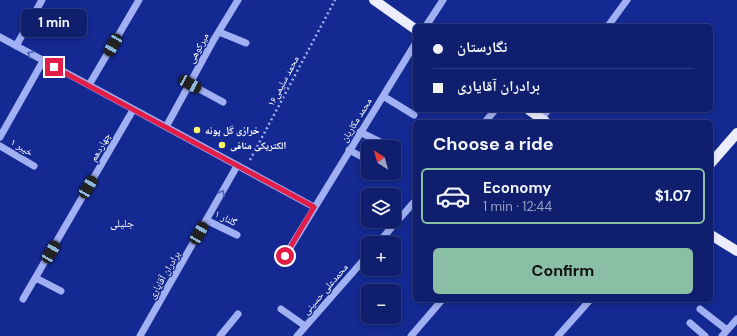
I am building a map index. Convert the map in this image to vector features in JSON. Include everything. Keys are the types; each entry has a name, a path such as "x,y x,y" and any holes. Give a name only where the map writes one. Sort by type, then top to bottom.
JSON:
{"main road":[{"path":"374,0 413,28"},
{"path":"532,112 544,120"},
{"path":"713,161 737,133"},
{"path":"713,236 737,251"}],"street":[{"path":"16,46 42,0"},
{"path":"89,86 139,0"},
{"name":"میرکوهی","path":"166,127 238,0"},
{"path":"427,24 443,0"},
{"path":"609,24 627,0"},
{"path":"219,32 246,42"},
{"path":"0,37 314,207"},
{"name":"محمد مکاریان","path":"285,256 413,47"},
{"path":"0,137 43,60"},
{"path":"190,84 223,102"},
{"path":"383,96 414,115"},
{"name":"چهاردهم","path":"23,299 134,110"},
{"path":"487,120 493,112"},
{"path":"360,132 376,140"},
{"name":"خیبر ۱","path":"0,146 34,166"},
{"path":"349,150 361,156"},
{"name":"برادران آقایاری","path":"140,336 237,166"},
{"path":"384,236 413,203"},
{"name":"گلنار ۱","path":"206,220 237,235"},
{"name":"محمدعلی حسینی","path":"297,336 361,263"},
{"path":"36,278 61,291"},
{"path":"411,336 440,302"},
{"path":"558,336 588,302"},
{"path":"281,309 306,326"},
{"path":"700,309 725,333 737,320"},
{"path":"220,336 238,314"},
{"path":"690,323 705,336"}],"path":[{"name":"محمد سلیمی۱۶","path":"245,169 335,0"}],"place":[{"name":"خرازی گل پونه","path":"197,130"},
{"name":"الکتریکی منافی","path":"222,145"}],"district":[{"name":"جلیلی","path":"122,223"}],"route":[{"path":"54,67 314,207 285,256"}]}
